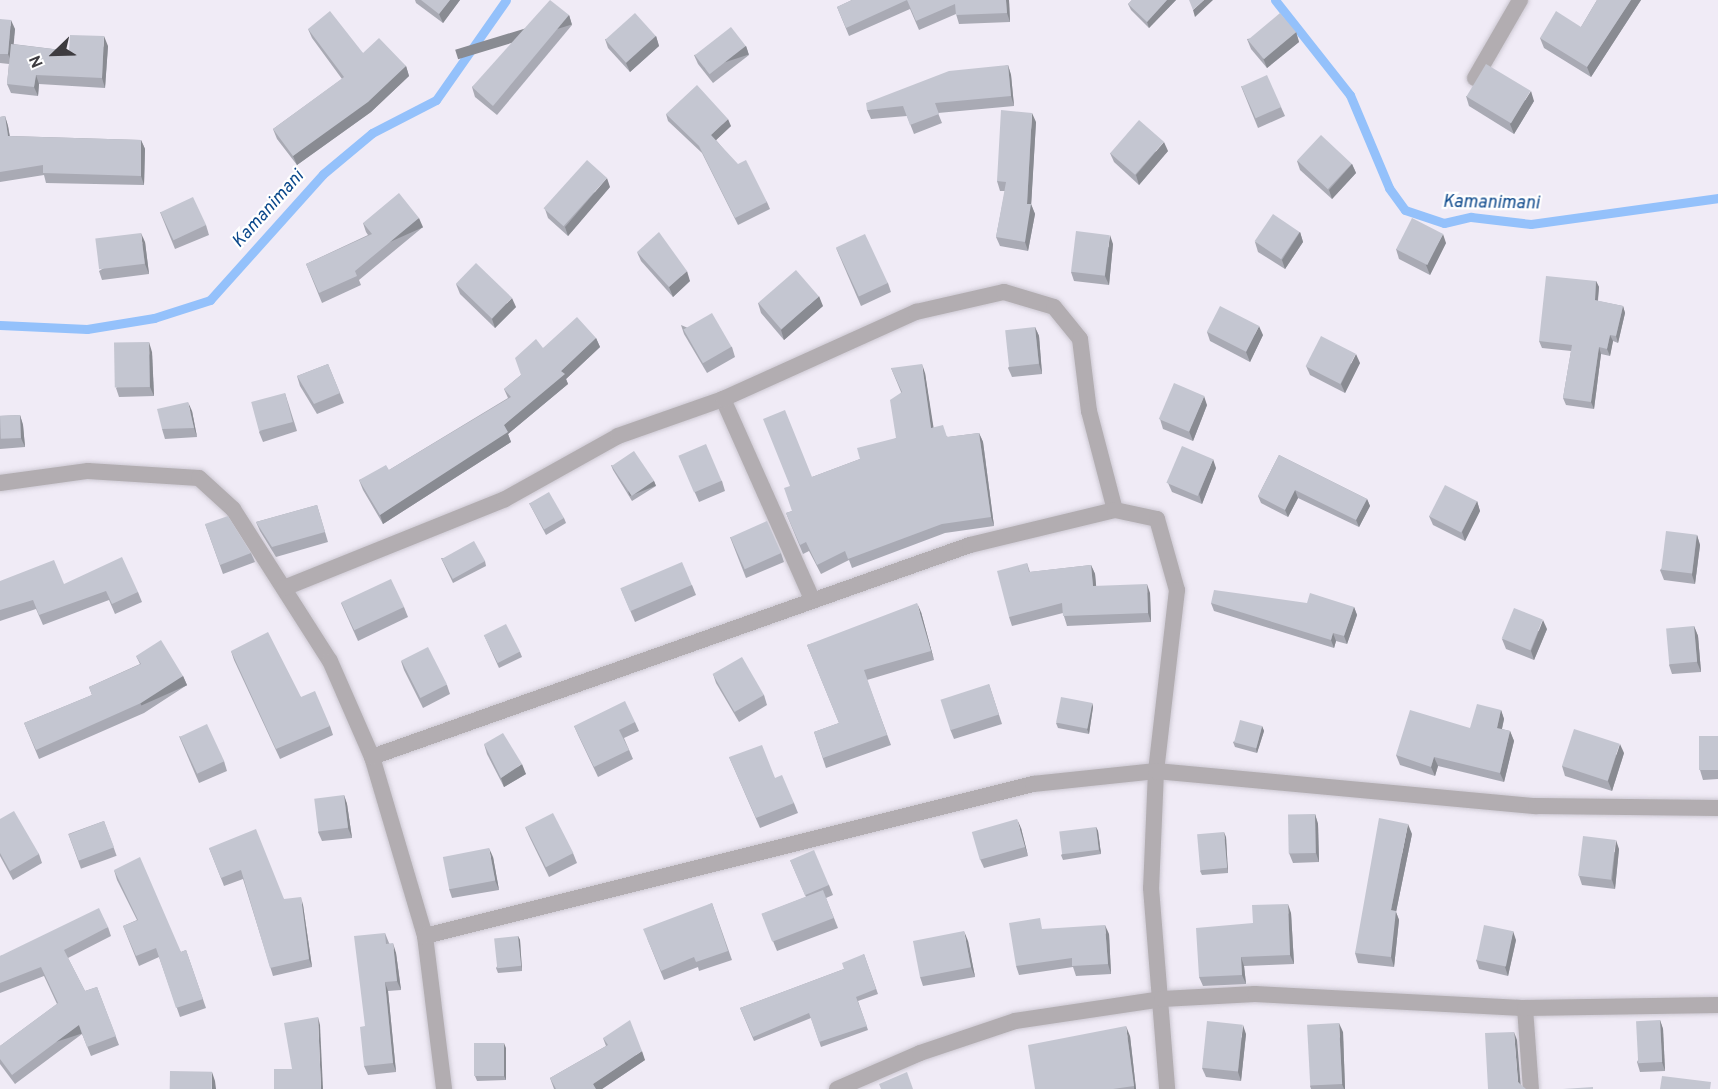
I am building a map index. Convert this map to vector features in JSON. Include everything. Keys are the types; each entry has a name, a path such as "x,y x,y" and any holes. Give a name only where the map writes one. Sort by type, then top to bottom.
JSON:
{"street":[{"path":"1475,78 1520,0"},
{"path":"284,588 505,499 618,436 723,399 916,312 1004,292 1054,307 1080,339 1089,411 1114,510"},
{"path":"723,399 812,599"},
{"path":"0,483 88,471 199,478 233,509 330,661 372,757 425,936 444,1089"},
{"path":"372,757 812,599 970,545 1114,510 1157,519 1177,590 1156,771 1150,888 1162,999 1167,1089"},
{"path":"425,936 1033,784 1156,771 1536,806 1718,808"},
{"path":"837,1089 920,1053 1015,1021 1162,999 1255,994 1525,1008 1718,1005"},
{"path":"1525,1008 1531,1089"}],"building":[{"path":"421,0 450,0 439,14"},
{"path":"550,0 569,15 493,106 472,87"},
{"path":"852,0 907,0 846,28 837,7"},
{"path":"907,0 1006,0 1007,13 956,15 955,4 916,21"},
{"path":"1132,0 1167,0 1147,22 1128,4"},
{"path":"1189,0 1204,0 1193,10"},
{"path":"1597,0 1631,0 1587,67 1540,38 1556,11 1581,27"},
{"path":"330,11 363,53 379,38 406,66 368,102 293,156 273,129 344,77 308,29"},
{"path":"635,13 656,36 626,63 605,40"},
{"path":"1280,13 1296,32 1264,59 1248,40"},
{"path":"0,19 11,20 8,54 0,54"},
{"path":"731,27 746,46 710,74 695,55"},
{"path":"70,35 104,36 102,78 36,75 34,87 7,84 11,44 69,51"},
{"path":"1486,64 1531,91 1511,123 1466,97"},
{"path":"1008,65 1011,96 935,103 939,114 910,125 903,106 867,110 866,103 949,71"},
{"path":"1267,75 1281,107 1256,118 1241,86"},
{"path":"697,85 728,119 711,135 738,164 746,160 767,202 735,218 699,146 666,114"},
{"path":"1001,110 1032,113 1027,204 1031,204 1025,242 996,237 1006,182 997,181"},
{"path":"5,116 8,136 141,140 141,176 43,173 43,165 0,172 0,117"},
{"path":"1139,120 1164,142 1135,175 1110,153"},
{"path":"1321,135 1352,164 1328,189 1297,161"},
{"path":"587,160 607,178 564,226 544,208"},
{"path":"399,193 419,218 355,271 357,276 319,293 306,264 372,234 363,223"},
{"path":"193,197 206,225 173,240 160,212"},
{"path":"1273,214 1300,232 1281,259 1255,241"},
{"path":"1412,218 1443,234 1427,265 1396,249"},
{"path":"1076,231 1110,235 1105,276 1071,272"},
{"path":"659,232 687,271 669,287 637,252"},
{"path":"141,233 145,264 99,269 95,239"},
{"path":"865,234 888,283 859,296 836,248"},
{"path":"476,263 512,298 492,319 456,284"},
{"path":"796,270 819,296 781,329 758,303"},
{"path":"1546,276 1596,281 1595,300 1623,306 1616,336 1610,335 1607,349 1599,347 1591,402 1563,398 1572,345 1539,341"},
{"path":"1220,306 1259,326 1246,352 1207,332"},
{"path":"712,313 732,347 703,363 683,330"},
{"path":"577,317 596,338 561,371 565,374 504,425 508,432 380,515 359,480 386,465 389,470 511,397 504,389 521,375 515,358 536,339 543,348"},
{"path":"1035,327 1039,364 1009,367 1005,330"},
{"path":"1321,336 1356,354 1340,384 1306,366"},
{"path":"149,342 150,387 115,388 114,343"},
{"path":"328,364 340,393 314,404 297,376"},
{"path":"922,364 931,428 943,425 947,437 979,433 991,517 942,524 848,559 845,551 817,565 806,542 800,545 786,513 792,511 784,488 790,486 763,419 785,410 812,477 860,459 857,448 896,438 890,400 902,392 891,368"},
{"path":"1174,383 1204,396 1189,432 1159,419"},
{"path":"285,393 293,422 259,431 251,402"},
{"path":"188,402 194,428 162,429 157,409"},
{"path":"20,415 21,438 1,439 0,416"},
{"path":"706,444 722,481 694,493 678,456"},
{"path":"1182,446 1213,459 1198,496 1166,483"},
{"path":"634,451 654,481 632,496 612,466"},
{"path":"1279,455 1367,499 1356,520 1295,490 1285,510 1258,496"},
{"path":"1445,485 1477,501 1461,533 1429,516"},
{"path":"549,492 564,518 544,529 529,503"},
{"path":"317,505 325,532 272,547 256,522"},
{"path":"228,516 251,553 220,565 205,524"},
{"path":"767,521 781,553 745,569 730,537"},
{"path":"1666,531 1697,535 1692,573 1661,570"},
{"path":"474,541 485,561 453,579 442,559"},
{"path":"122,557 138,592 112,604 106,591 39,615 33,600 0,610 0,581 54,560 64,584"},
{"path":"682,562 692,585 630,611 620,588"},
{"path":"1027,563 1029,572 1091,565 1093,586 1147,584 1148,613 1063,616 1062,603 1009,617 997,571"},
{"path":"391,579 404,607 354,630 341,602"},
{"path":"1214,590 1307,603 1310,593 1354,607 1344,636 1333,633 1331,640 1211,603"},
{"path":"917,603 931,651 864,670 887,735 823,758 814,732 839,723 807,645"},
{"path":"1514,608 1543,620 1530,650 1502,639"},
{"path":"506,624 520,652 498,663 484,635"},
{"path":"1694,626 1697,662 1669,664 1666,628"},
{"path":"268,632 301,697 315,691 330,726 276,749 231,651"},
{"path":"161,640 183,676 141,703 36,750 24,723 92,695 89,687 141,664 136,656"},
{"path":"428,647 447,684 420,698 401,661"},
{"path":"742,657 764,695 735,712 713,674"},
{"path":"989,684 999,714 950,730 940,700"},
{"path":"1061,697 1092,703 1087,729 1056,723"},
{"path":"625,701 635,722 619,730 629,750 594,767 574,726"},
{"path":"1477,704 1501,710 1497,728 1510,731 1500,773 1434,757 1431,767 1396,755 1410,710 1470,728"},
{"path":"1240,720 1262,726 1256,748 1234,742"},
{"path":"207,724 224,761 197,774 180,737"},
{"path":"1574,729 1620,744 1608,781 1562,766"},
{"path":"503,733 522,764 501,778 484,744"},
{"path":"1699,736 1718,736 1718,770 1699,770"},
{"path":"762,745 775,778 782,775 794,803 756,818 729,757"},
{"path":"344,795 348,828 318,831 314,799"},
{"path":"14,811 39,854 10,871 0,853 0,819"},
{"path":"553,813 573,853 546,867 525,827"},
{"path":"1288,814 1315,814 1316,853 1289,853"},
{"path":"1379,818 1408,824 1391,910 1396,911 1391,957 1355,953"},
{"path":"1017,819 1025,847 980,860 972,832"},
{"path":"104,821 114,847 79,861 69,835"},
{"path":"1096,827 1099,850 1062,854 1059,832"},
{"path":"256,829 284,899 301,897 309,959 270,968 241,870 221,878 209,848"},
{"path":"1224,832 1227,868 1200,870 1197,834"},
{"path":"1583,836 1616,840 1611,880 1578,876"},
{"path":"489,848 495,880 449,889 443,857"},
{"path":"814,850 829,885 805,895 790,860"},
{"path":"140,857 181,952 186,950 203,999 176,1008 156,948 136,956 123,926 138,920 114,870"},
{"path":"823,890 834,918 772,942 761,914"},
{"path":"712,903 728,951 696,962 694,957 661,971 643,929"},
{"path":"1288,904 1290,955 1241,957 1242,975 1199,977 1196,928 1253,923 1252,905"},
{"path":"99,908 108,927 64,950 85,991 97,987 116,1036 87,1047 79,1025 12,1075 0,1059 0,1046 58,1003 41,967 0,983 0,956"},
{"path":"1040,918 1042,929 1105,925 1108,964 1072,966 1072,958 1016,966 1009,923"},
{"path":"1484,925 1513,931 1506,966 1477,960"},
{"path":"964,931 971,967 920,977 913,941"},
{"path":"385,933 386,944 393,943 397,981 385,982 393,1063 364,1066 360,1027 365,1026 354,936"},
{"path":"518,936 521,966 497,968 494,939"},
{"path":"864,954 876,989 856,997 867,1026 819,1042 809,1013 753,1037 740,1008 844,969 842,963"},
{"path":"318,1017 321,1089 274,1089 274,1069 292,1069 284,1023"},
{"path":"630,1020 642,1051 593,1084 596,1089 556,1089 550,1078 608,1045 603,1038"},
{"path":"1660,1020 1662,1062 1638,1063 1636,1021"},
{"path":"1207,1021 1243,1025 1238,1072 1202,1068"},
{"path":"1339,1023 1342,1084 1310,1086 1307,1025"},
{"path":"1126,1026 1134,1086 1113,1089 1035,1089 1028,1045"},
{"path":"1514,1032 1518,1082 1526,1089 1488,1089 1485,1033"},
{"path":"474,1043 504,1043 504,1076 474,1076"},
{"path":"170,1071 212,1072 212,1089 170,1089"},
{"path":"907,1072 913,1089 881,1089 879,1084"},
{"path":"1662,1076 1711,1082 1710,1089 1660,1089"},
{"path":"1593,1087 1593,1089 1563,1089"}],"waterway":[{"name":"Kamanimani","path":"0,325 87,329 154,318 210,300 323,174 372,133 436,100 506,0"},
{"name":"Kamanimani","path":"1275,0 1350,95 1389,188 1405,210 1444,223 1471,217 1531,224 1718,198"}]}
